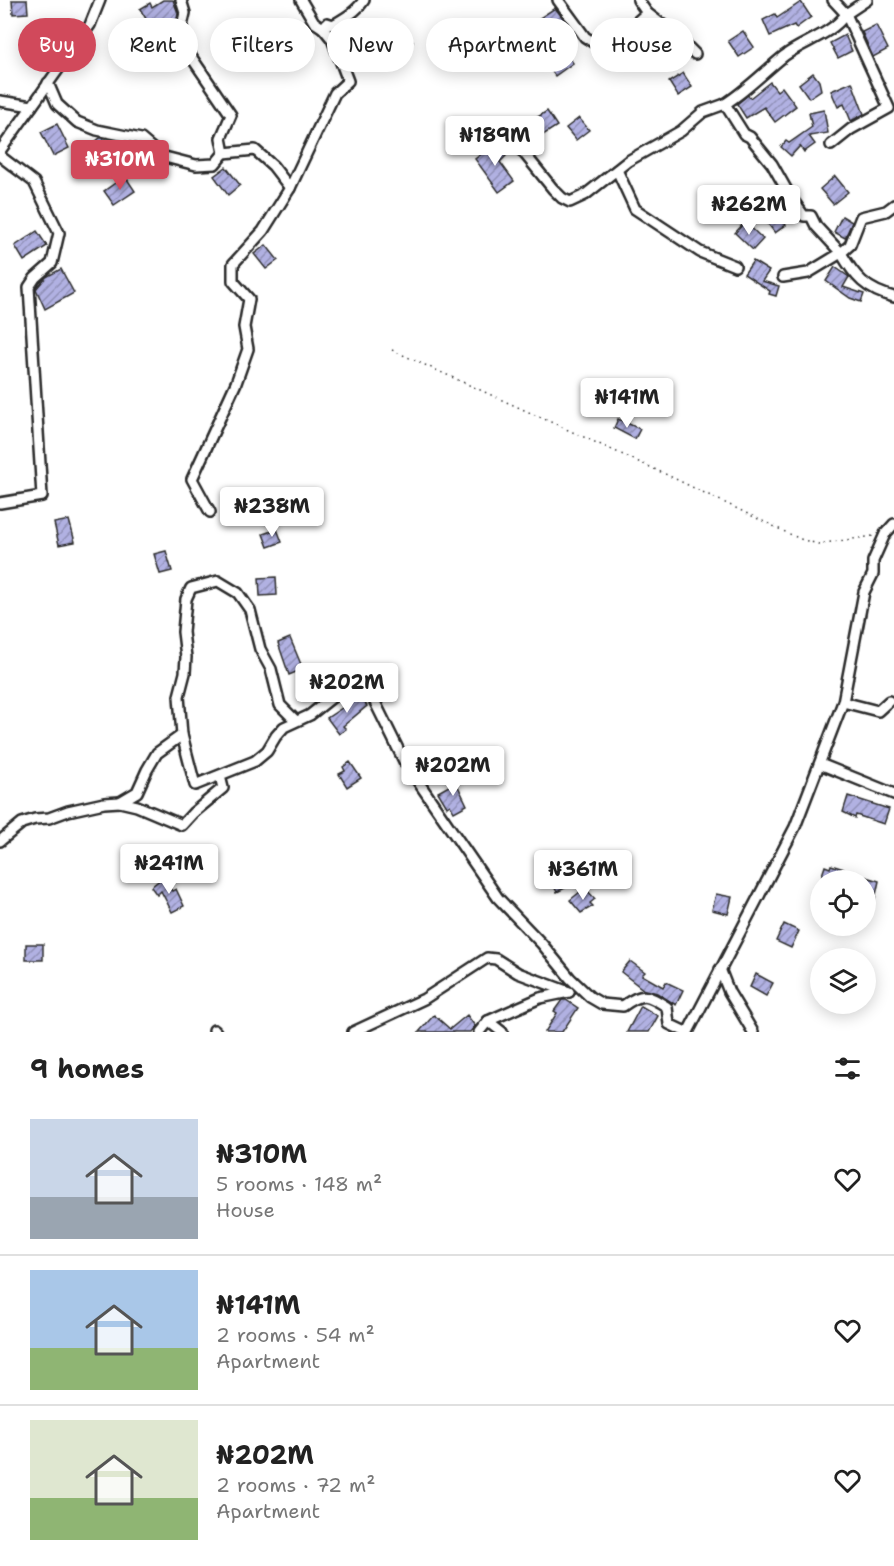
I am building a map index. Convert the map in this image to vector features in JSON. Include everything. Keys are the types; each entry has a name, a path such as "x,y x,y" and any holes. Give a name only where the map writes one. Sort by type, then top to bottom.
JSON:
{"street":[{"path":"0,151 90,25 100,0"},
{"path":"181,0 185,13 179,39 231,115 221,138 224,153"},
{"path":"210,512 192,479 236,383 248,348 243,327 249,299 233,281 233,264 263,231 290,188 335,93 348,81 332,39 323,28 314,22 301,0"},
{"path":"323,28 327,23 333,24 347,16 360,7 364,0"},
{"path":"558,0 585,37 599,46 615,41 647,13"},
{"path":"638,0 654,18"},
{"path":"831,146 851,129 889,108 846,14 833,0"},
{"path":"503,127 553,189 570,202 585,195 628,161 667,141 703,112 725,104 741,94 786,55 840,24 846,14 867,0"},
{"path":"48,83 57,104 77,122 97,130 141,139 161,156 196,165 215,165 224,153 255,150 273,166 290,188"},
{"path":"0,101 32,106"},
{"path":"725,104 744,134 750,137 772,164 789,196 804,216 811,216 816,226 841,253 854,275 880,294 894,297"},
{"path":"0,156 34,182 59,233 52,263 35,278 29,287 42,496 0,503"},
{"path":"617,170 635,209 700,252 735,266"},
{"path":"783,278 808,273 841,253 850,245 861,217 886,211 894,206"},
{"path":"310,672 327,679 345,679 350,683 367,686 404,761 498,898 586,994 603,1004 623,1006 638,996 646,996 667,1007 669,1024 687,1032 795,827 843,702 864,592 873,574 873,561 885,534 894,524"},
{"path":"296,721 280,705 271,669 260,649 250,610 238,593 218,581 190,588 186,598 183,632 185,673 179,696 182,735 195,785 255,761 267,752 284,727 310,715 350,683"},
{"path":"843,702 878,711 889,701"},
{"path":"120,802 137,792 157,753 182,735"},
{"path":"820,764 894,794"},
{"path":"0,842 22,823 104,803 120,802 136,806 182,825 223,788 220,776"},
{"path":"353,1032 424,999 487,958 518,973 569,992 586,994"},
{"path":"720,969 729,992 753,1032"},
{"path":"479,1032 488,1021 540,998 569,992"},
{"path":"488,1021 502,1032"}],"path":[{"path":"392,350 663,473 800,539 818,544 885,534"}],"building":[{"path":"12,0 27,0 28,13 13,14"},
{"path":"163,0 173,0 178,13 177,18 145,18 140,9 150,3 152,7"},
{"path":"801,2 811,17 796,28 794,25 770,36 763,20 775,14 777,18"},
{"path":"555,8 563,18 540,18"},
{"path":"876,25 888,49 873,57 862,32"},
{"path":"743,31 754,47 739,57 728,41"},
{"path":"845,35 852,51 838,58 830,43"},
{"path":"683,73 692,87 678,96 669,82"},
{"path":"813,73 819,81 821,90 809,98 799,84"},
{"path":"770,82 777,91 782,87 796,106 775,122 764,107 746,118 737,104 748,95 750,98"},
{"path":"852,82 864,114 851,121 844,104 838,107 831,91"},
{"path":"824,110 828,133 809,136 815,144 804,152 800,146 791,156 781,147 786,141 789,143 812,127 809,113"},
{"path":"547,111 557,126 543,135 533,120"},
{"path":"579,118 589,130 576,140 566,128"},
{"path":"57,124 69,148 53,156 41,132"},
{"path":"103,138 111,149 99,158 90,146"},
{"path":"496,143 506,156 500,162 514,181 499,192 475,159"},
{"path":"226,167 240,185 228,195 214,176"},
{"path":"125,176 135,191 114,205 104,191"},
{"path":"835,176 848,192 833,204 820,189"},
{"path":"777,212 786,225 775,233 765,220"},
{"path":"842,216 852,222 845,238 834,232"},
{"path":"745,222 763,239 753,250 735,233"},
{"path":"37,231 47,246 24,261 15,246"},
{"path":"266,245 278,260 266,269 254,254"},
{"path":"753,261 769,271 762,281 779,286 776,296 769,294 770,291 744,274"},
{"path":"835,267 849,277 843,287 864,294 861,302 850,298 826,281"},
{"path":"61,269 74,293 45,309 36,289 46,277"},
{"path":"618,419 640,429 635,439 614,428"},
{"path":"69,520 75,542 59,545 54,523"},
{"path":"277,529 282,542 268,547 263,534"},
{"path":"166,551 172,571 160,574 154,554"},
{"path":"276,577 277,595 260,596 259,578"},
{"path":"290,638 303,669 289,675 278,643"},
{"path":"360,696 367,706 343,726 346,729 339,734 327,718"},
{"path":"350,762 361,778 347,787 339,774 345,771 343,767"},
{"path":"456,782 467,805 454,812 450,805 447,807 438,792"},
{"path":"848,796 889,809 884,824 856,815 855,818 843,812"},
{"path":"831,865 844,869 824,870 825,866 830,868"},
{"path":"567,870 575,883 557,892 550,879"},
{"path":"162,878 172,891 176,889 184,906 172,912 161,891 157,895 151,887"},
{"path":"585,888 595,899 590,903 593,906 581,913 570,900"},
{"path":"716,894 732,897 728,914 712,910"},
{"path":"784,924 799,931 791,948 776,941"},
{"path":"26,944 43,944 43,960 26,960"},
{"path":"630,961 645,972 642,975 663,987 666,982 683,990 676,1005 657,993 644,990 621,972"},
{"path":"756,974 773,983 766,996 750,987"},
{"path":"562,1000 578,1008 562,1032 545,1032 557,1013 554,1011"},
{"path":"641,1006 658,1016 649,1032 627,1032"},
{"path":"434,1015 450,1029 467,1015 475,1026 470,1032 419,1032"}]}
